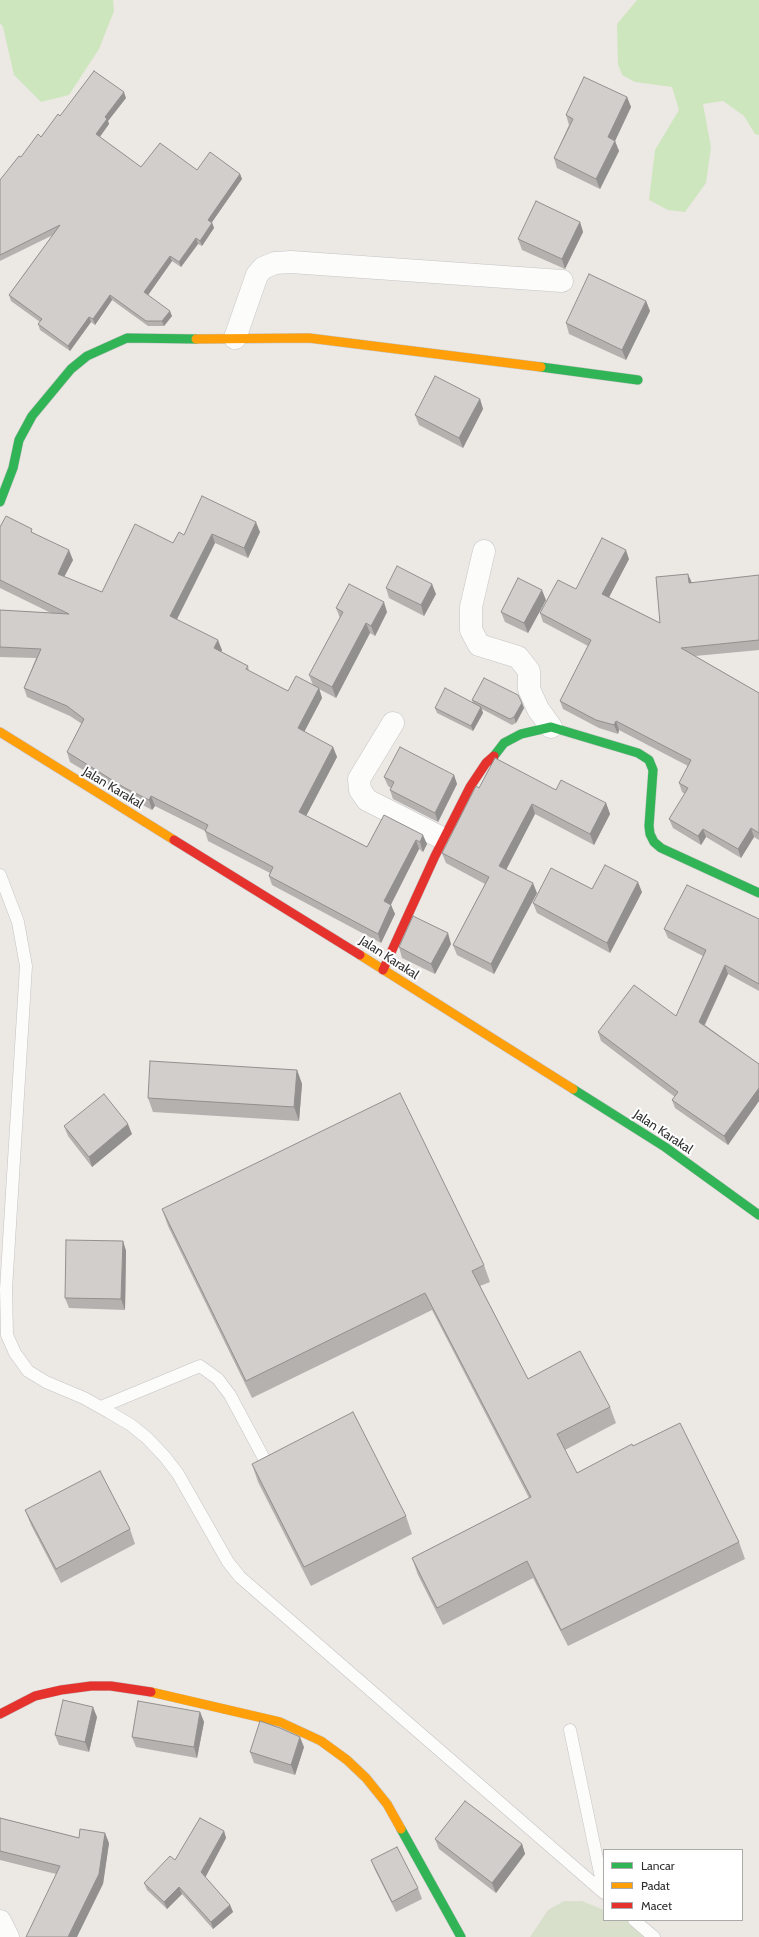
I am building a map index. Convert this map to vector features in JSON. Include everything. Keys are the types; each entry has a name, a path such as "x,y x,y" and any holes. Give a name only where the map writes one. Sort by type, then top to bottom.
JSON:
{"street":[{"path":"235,338 257,275 263,268 276,263 299,263 562,281"},
{"path":"0,502 13,468 19,440 25,427 55,387 71,369 87,356 106,346 127,338 309,338 440,353 638,380"},
{"path":"484,551 471,607 471,630 480,645 518,657 529,671 529,689 538,709 551,728"},
{"path":"393,723 359,780 360,790 367,800 444,839"},
{"path":"383,970 444,839 479,772 504,743 521,734 551,728 638,753 649,760 653,770 649,826 654,842 661,848 759,893"},
{"name":"Jalan Karakal","path":"0,732 24,749 383,970 665,1147 759,1215"},
{"path":"0,1714 35,1696 61,1690 91,1686 111,1686 140,1690 280,1722 321,1741 347,1760 366,1778 387,1804 461,1937"},
{"path":"0,1921 8,1937"}],"lane":[{"path":"0,875 18,922 26,966 6,1289 7,1335 15,1353 28,1370 46,1382 101,1407 131,1425 165,1457 178,1474 228,1562 240,1577 603,1892"},
{"path":"101,1407 200,1366 218,1379 230,1395 268,1466"},
{"path":"570,1730 603,1888"},
{"path":"635,1921 654,1937"}],"green space":[{"path":"0,0 113,0 114,11 99,49 69,95 41,102 14,75 3,27 0,23"},
{"path":"637,0 759,0 759,135 755,134 744,116 723,101 703,104 711,147 706,183 685,212 668,210 649,200 655,150 679,110 672,87 635,82 622,75 618,64 617,24"},
{"path":"564,1901 582,1901 603,1910 603,1921 628,1921 632,1923 645,1937 530,1937 548,1910"}],"building":[{"path":"94,71 124,92 105,117 107,119 96,134 141,167 160,143 197,170 210,152 240,174 208,220 212,223 200,241 196,238 179,262 170,256 144,292 170,311 162,321 146,321 110,295 93,319 89,317 68,346 38,324 42,319 9,295 60,225 0,255 0,180 19,156 21,157 38,134 41,137 58,114 60,116"},
{"path":"584,77 627,97 608,137 615,141 596,179 554,158 573,119 566,115"},
{"path":"536,201 580,222 562,259 518,239"},
{"path":"589,274 646,301 622,350 566,323"},
{"path":"435,376 480,399 459,438 415,415"},
{"path":"202,496 256,522 244,548 212,534 170,616 218,640 214,648 248,666 246,669 288,691 296,676 319,688 298,728 333,747 299,812 367,847 384,815 423,835 420,842 416,840 384,901 391,905 378,934 269,876 273,867 205,831 208,825 151,796 149,800 125,788 67,752 84,719 67,706 24,688 41,649 0,647 0,610 69,614 0,580 0,527 6,516 32,529 31,532 69,550 58,574 102,592 135,524 173,543 179,532 184,535"},
{"path":"602,538 626,550 602,594 660,623 656,577 688,574 689,583 759,575 759,640 681,648 759,693 759,833 751,828 738,849 703,829 698,836 669,819 688,788 679,783 691,760 616,721 614,725 596,720 560,701 591,640 540,613 558,580 576,589"},
{"path":"397,566 432,584 421,605 386,588"},
{"path":"518,578 542,590 524,623 501,612"},
{"path":"349,584 384,602 371,626 366,623 332,687 309,675 343,612 336,608"},
{"path":"484,678 518,695 522,703 514,717 510,719 472,700"},
{"path":"445,688 481,707 471,726 435,708"},
{"path":"400,747 454,775 435,813 390,790 394,782 384,777"},
{"path":"495,758 556,790 561,780 606,803 590,834 532,804 499,866 533,883 491,964 453,945 489,877 442,853 476,786 479,788"},
{"path":"605,865 638,882 607,943 533,903 551,868 592,889"},
{"path":"687,885 759,919 759,984 725,965 699,1022 759,1064 759,1088 724,1136 672,1100 678,1092 598,1032 634,985 676,1016 706,950 664,929"},
{"path":"413,916 448,933 431,964 399,947"},
{"path":"150,1061 297,1070 294,1107 148,1098"},
{"path":"400,1093 484,1265 472,1271 528,1379 580,1351 610,1407 557,1434 577,1473 632,1444 633,1446 680,1423 739,1542 561,1630 527,1561 437,1608 412,1558 531,1497 425,1293 246,1381 162,1209"},
{"path":"104,1094 128,1124 89,1157 64,1126"},
{"path":"66,1240 123,1241 121,1299 65,1298"},
{"path":"353,1412 406,1516 304,1567 252,1464"},
{"path":"100,1471 130,1529 56,1569 25,1510"},
{"path":"63,1700 93,1707 85,1742 55,1735"},
{"path":"138,1701 200,1712 194,1747 132,1737"},
{"path":"260,1721 300,1737 291,1765 250,1752"},
{"path":"465,1801 522,1844 492,1883 435,1839"},
{"path":"0,1818 79,1838 80,1829 105,1833 99,1874 68,1937 26,1937 60,1866 0,1851"},
{"path":"200,1818 224,1831 201,1872 230,1905 211,1922 179,1887 164,1902 144,1883 170,1856 175,1860"},
{"path":"397,1847 418,1888 392,1902 371,1860"}],"traffic: fast":[{"path":"0,502 13,468 19,440 32,416 71,369 87,356 127,338 196,339"},
{"path":"541,367 638,380"},
{"path":"494,756 504,743 521,734 551,727 638,753 649,760 653,770 649,826 650,834 654,842 661,848 759,893"},
{"path":"573,1089 665,1147 759,1215"},
{"path":"401,1829 461,1937"}],"traffic: slow":[{"path":"196,339 309,338 541,367"},
{"path":"0,732 174,840"},
{"path":"360,955 573,1089"},
{"path":"151,1692 280,1722 321,1741 347,1760 366,1778 387,1804 401,1829"}],"traffic: jam":[{"path":"383,970 435,856 470,787 486,763 494,756"},
{"path":"174,840 360,955"},
{"path":"0,1714 35,1696 61,1690 91,1686 111,1686 151,1692"}]}
